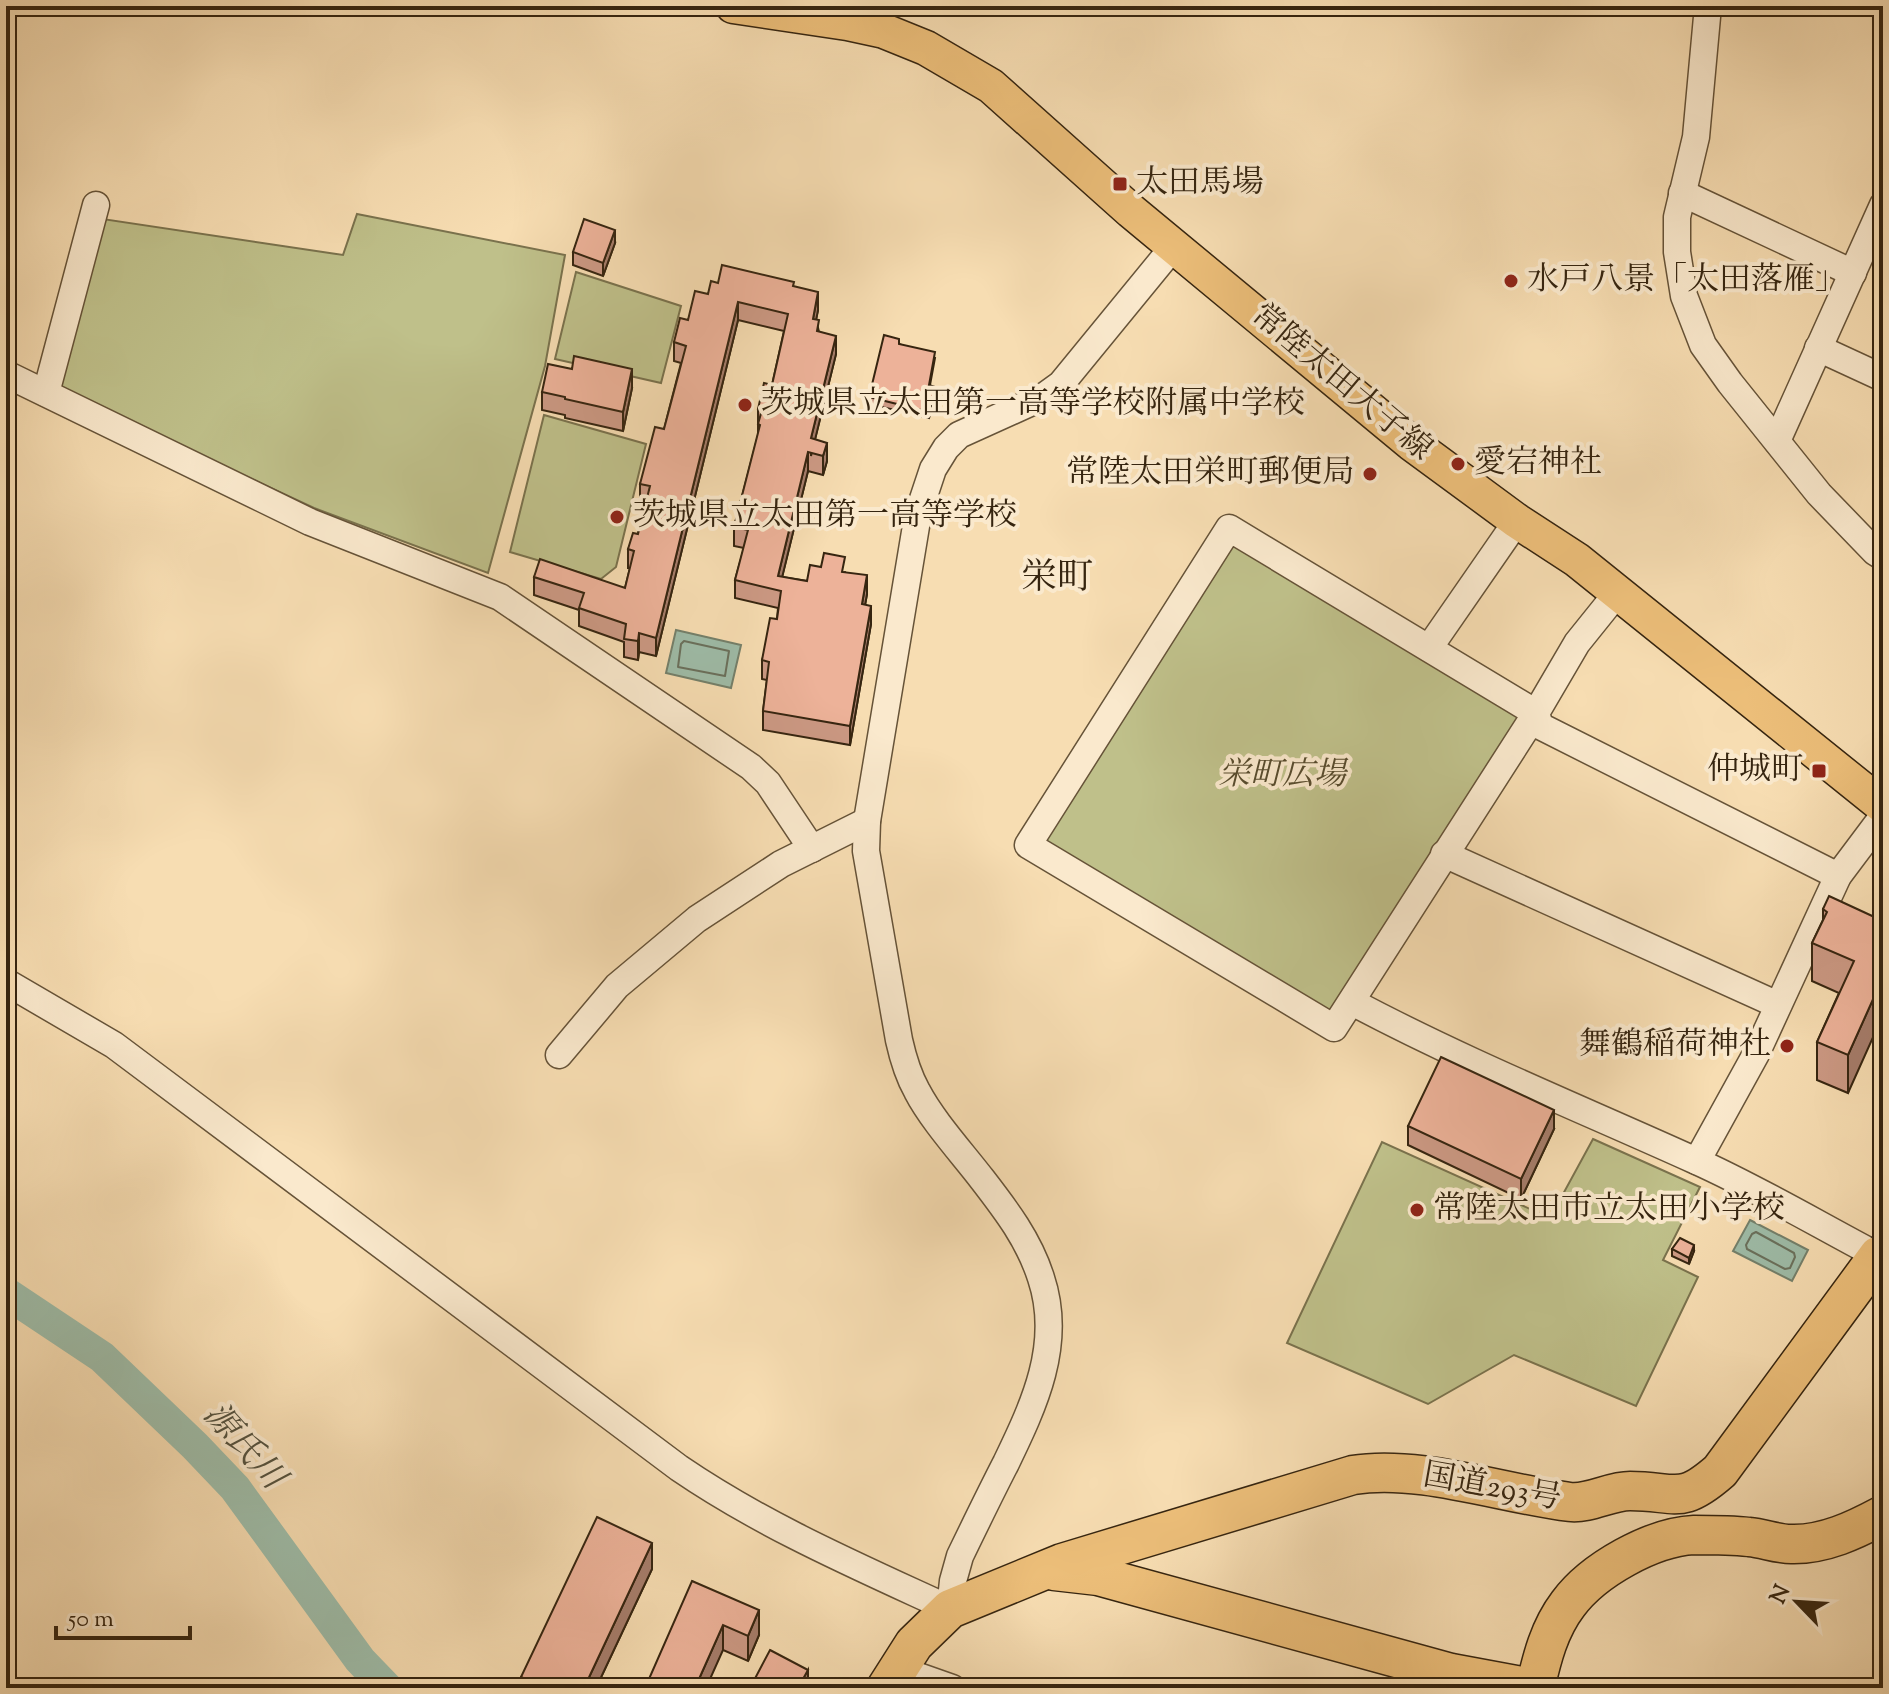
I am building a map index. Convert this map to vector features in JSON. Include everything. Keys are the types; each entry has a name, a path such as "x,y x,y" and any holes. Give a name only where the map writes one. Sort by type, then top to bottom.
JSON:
{"highway":[{"name":"国道293号","path":"892,1678 914,1644 950,1609 1043,1570 1098,1564 1353,1475 1392,1471 1575,1503 1631,1491 1687,1495 1720,1471 1881,1254"},
{"path":"1098,1564 1451,1673 1534,1688 1543,1652 1570,1602 1613,1564 1645,1547 1691,1535 1749,1537 1790,1544 1812,1543 1842,1535 1883,1515"}],"main road":[{"name":"常陸太田大子線","path":"733,6 777,9 884,31 926,48 991,86 1053,144 1411,443 1517,521 1577,560 1883,806"}],"street":[{"path":"1708,6 1696,137 1677,217 1677,252 1684,296 1703,345 1777,441 1819,494 1880,548"},
{"path":"1682,193 1853,273"},
{"path":"46,393 96,205"},
{"path":"1777,441 1883,205"},
{"path":"6,982 114,1045 667,1459 721,1496 780,1529 950,1609 960,1556 1033,1408 1044,1373 1049,1341 1048,1306 1037,1266 1011,1217 918,1094 906,1068 866,851 867,821 918,514 933,469 946,448 959,435 1043,397 1061,384 1174,246"},
{"path":"1818,348 1883,378"},
{"path":"6,374 310,522 500,597 751,767 768,783 812,849"},
{"path":"1429,648 1517,521"},
{"path":"1618,592 1577,643 1536,713 1334,1028 1028,845 1229,528 1536,713 1540,726 1838,876"},
{"path":"1697,1161 1756,1054 1838,876 1883,816"},
{"path":"559,1055 617,986 697,919 781,864 867,821"},
{"path":"1444,854 1778,1005"},
{"path":"1352,1002 1466,1060 1697,1161 1881,1254"},
{"path":"892,1678 952,1688"}],"green space":[{"path":"357,214 565,255 545,366 488,573 314,508 58,389 103,219 343,255"},
{"path":"576,272 681,306 661,383 555,359"},
{"path":"544,415 646,444 616,567 601,579 510,552"},
{"name":"栄町広場","path":"1227,541 1523,715 1333,1021 1040,846"},
{"path":"1593,1139 1700,1187 1663,1260 1698,1277 1636,1406 1514,1355 1428,1404 1287,1343 1382,1142 1550,1218"}],"water":[{"path":"676,630 741,645 731,688 666,673"},
{"path":"1750,1220 1808,1250 1792,1281 1733,1251"}],"building":[{"path":"584,219 615,230 603,263 573,252"},
{"path":"722,265 794,282 793,286 818,292 813,319 819,320 817,331 836,336 811,438 827,443 823,456 808,452 778,576 807,581 810,565 821,567 824,553 845,557 842,572 867,575 862,604 871,606 850,726 763,711 769,662 762,660 770,618 777,619 781,591 735,580 748,530 734,527 760,425 762,410 758,409 764,383 772,385 788,314 738,302 656,638 639,633 638,641 624,639 626,624 579,608 584,593 534,577 540,559 625,588 634,551 628,549 633,533 638,534 650,486 640,484 655,427 664,429 686,346 674,342 680,318 688,320 695,291 708,294 711,281 718,283"},
{"path":"884,335 899,339 899,344 935,352 929,385 935,387 929,412 869,397"},
{"path":"574,356 632,369 623,412 542,392 548,364 572,369"},
{"path":"1829,896 1883,921 1883,977 1848,1055 1817,1042 1854,961 1812,943 1827,912 1823,909"},
{"path":"1441,1057 1554,1110 1521,1179 1408,1126"},
{"path":"1680,1238 1694,1245 1689,1258 1672,1249"},
{"path":"597,1517 652,1543 584,1688 544,1688 521,1677"},
{"path":"692,1581 759,1610 748,1636 723,1625 695,1688 645,1688"},
{"path":"770,1650 808,1670 798,1688 750,1688"}],"waterway":[{"name":"源氏川","path":"6,1293 102,1357 195,1446 235,1488 360,1660 387,1688"}],"place":[{"name":"太田馬場","path":"1120,184"},
{"name":"水戸八景「太田落雁」","path":"1511,281"},
{"name":"茨城県立太田第一高等学校附属中学校","path":"745,405"},
{"name":"愛宕神社","path":"1458,464"},
{"name":"常陸太田栄町郵便局","path":"1370,474"},
{"name":"茨城県立太田第一高等学校","path":"617,517"},
{"name":"仲城町","path":"1819,771"},
{"name":"舞鶴稲荷神社","path":"1787,1046"},
{"name":"常陸太田市立太田小学校","path":"1417,1210"}],"district":[{"name":"栄町","path":"1057,579"}]}
